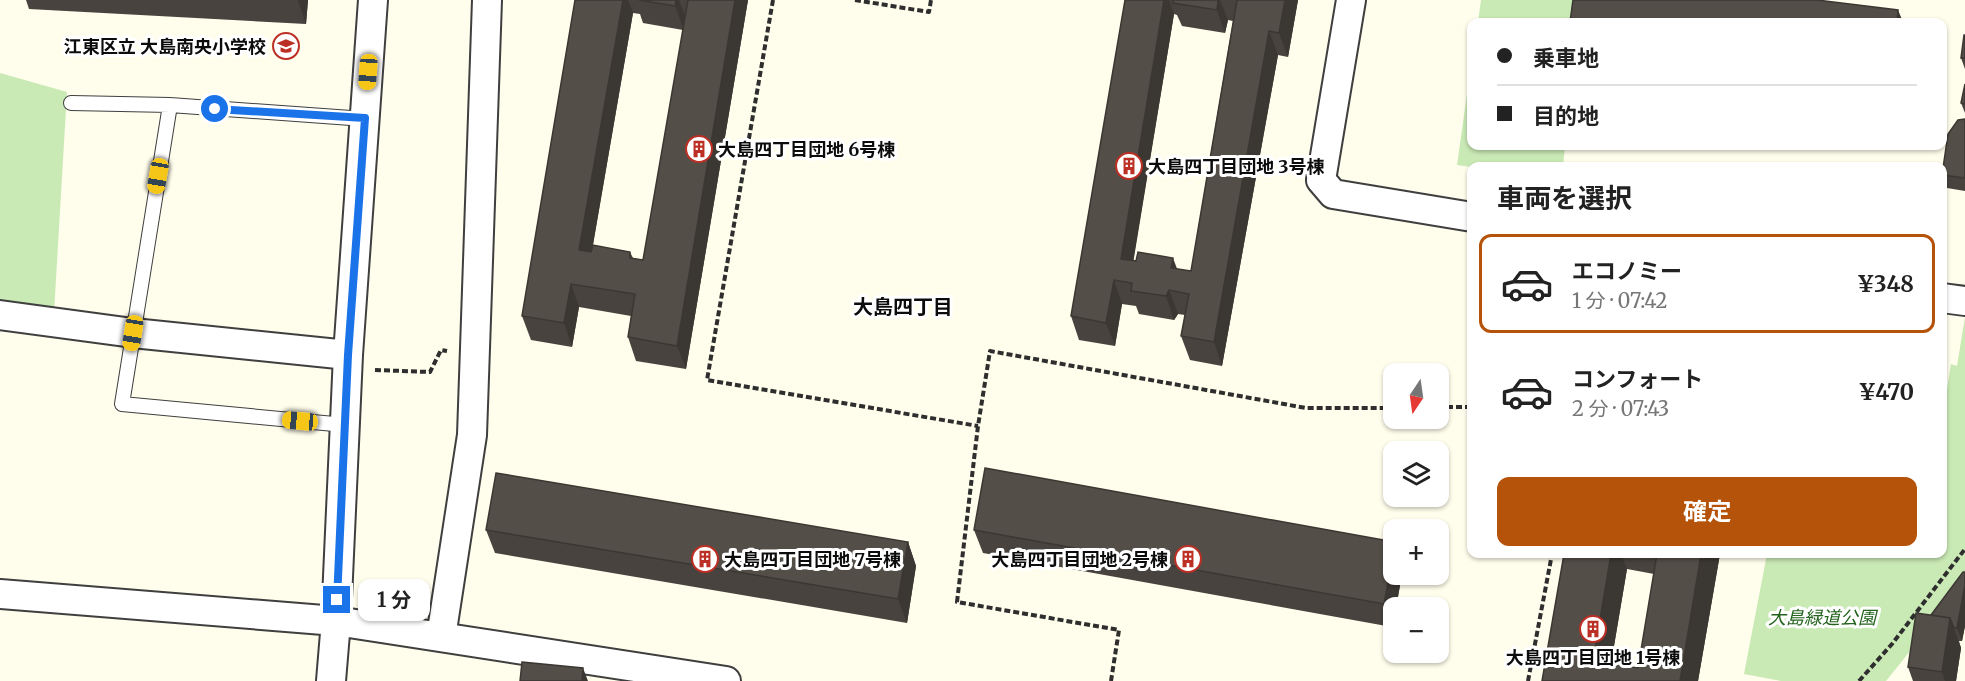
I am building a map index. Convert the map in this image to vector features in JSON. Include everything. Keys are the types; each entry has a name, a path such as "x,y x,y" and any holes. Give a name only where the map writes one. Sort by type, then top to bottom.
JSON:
{"street":[{"path":"332,681 348,362 373,0"},
{"path":"441,637 472,435 487,0"},
{"path":"1351,0 1321,180 1333,194 1467,216"},
{"path":"1947,299 1965,302"},
{"path":"0,315 348,362"},
{"path":"0,594 336,621 441,637 653,675 726,681"}],"lane":[{"path":"71,102 170,105 365,118"},
{"path":"170,105 122,404 345,425"}],"path":[{"path":"773,0 707,380 978,426"},
{"path":"855,0 929,12 931,0"},
{"path":"348,362 430,372 441,350 475,352"},
{"path":"1111,681 1119,630 957,602 978,426 990,351 1306,408 1383,408"},
{"path":"1449,407 1467,407"},
{"path":"1859,681 1892,644 1965,549"},
{"path":"1528,681 1551,558"}],"green space":[{"path":"1481,0 1580,0 1578,18 1479,18"},
{"path":"0,73 67,92 54,313 0,305"},
{"path":"1467,94 1467,150 1565,150 1563,162 1467,162 1467,166 1457,165"},
{"name":"大島緑道公園","path":"1965,317 1965,583 1886,681 1781,681 1744,674 1766,558 1947,558 1947,389 1951,364 1957,366"}],"building":[{"name":"大島四丁目団地 6号棟","path":"575,0 623,0 579,250 591,252 593,245 630,252 630,258 643,260 688,0 735,0 677,346 628,337 635,294 571,284 564,323 522,316"},
{"path":"639,0 676,0 675,6"},
{"path":"1125,0 1164,0 1121,259 1136,261 1138,252 1173,258 1171,268 1191,271 1237,0 1285,0 1279,33 1269,31 1214,342 1181,336 1189,294 1169,290 1166,296 1131,291 1132,283 1114,280 1106,323 1071,316"},
{"path":"1173,0 1218,0 1217,10 1173,3"},
{"path":"1573,0 1817,0 1898,10 1897,18 1571,18"},
{"path":"1964,35 1965,58 1961,58"},
{"path":"1965,84 1965,104 1961,103"},
{"path":"1965,119 1965,178 1947,176 1947,162 1944,162 1948,134 1958,120"},
{"name":"大島四丁目団地 2号棟","path":"985,468 1383,540 1383,585 1388,585 1383,604 974,530"},
{"path":"496,473 908,542 898,599 486,530"},
{"path":"1563,558 1610,558 1593,661 1638,668 1656,558 1700,558 1680,681 1542,681"},
{"path":"1965,572 1965,585 1957,628 1954,628 1950,618 1931,615"},
{"path":"1916,613 1950,618 1942,672 1908,667"},
{"path":"522,662 583,668 582,681 520,681"}],"place":[{"name":"江東区立 大島南央小学校","path":"286,46"},
{"name":"大島四丁目団地 6号棟","path":"699,149"},
{"name":"大島四丁目団地 3号棟","path":"1129,166"},
{"name":"大島四丁目団地 7号棟","path":"705,559"},
{"name":"大島四丁目団地 2号棟","path":"1188,559"},
{"name":"大島四丁目団地 1号棟","path":"1593,629"}],"district":[{"name":"大島四丁目","path":"903,306"}],"route":[{"path":"215,109 365,118 348,355 337,600"}]}
